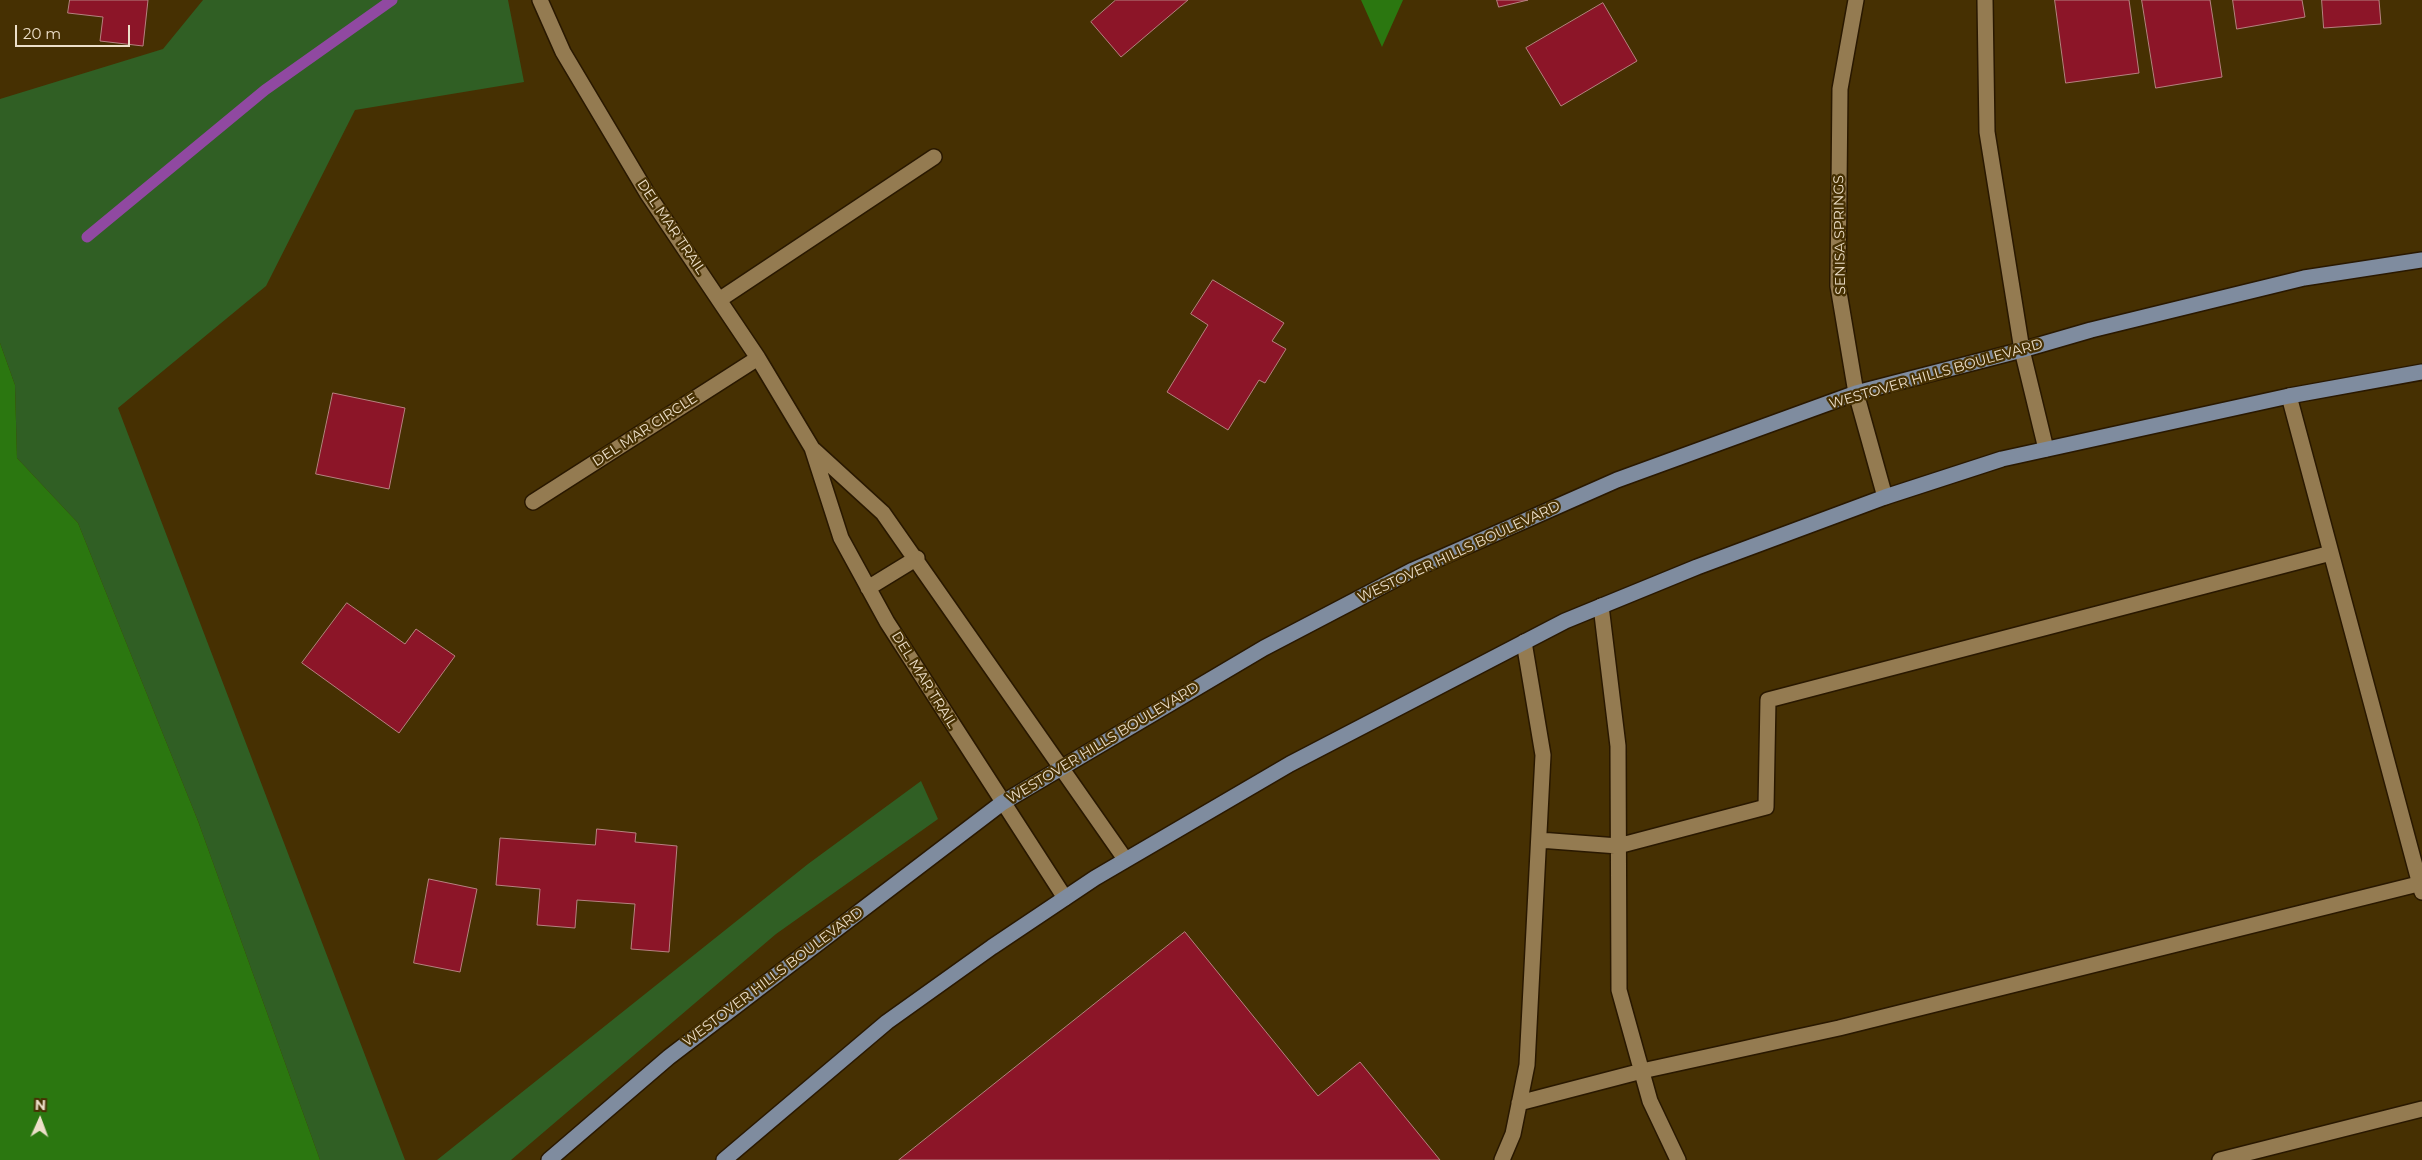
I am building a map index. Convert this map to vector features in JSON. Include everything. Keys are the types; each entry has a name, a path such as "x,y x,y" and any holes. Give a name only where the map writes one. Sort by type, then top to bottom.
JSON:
{"main road":[{"name":"WESTOVER HILLS BOULEVARD","path":"548,1160 669,1057 1002,803 1264,648 1413,570 1617,480 1856,393 2091,330 2304,278 2422,260"},
{"path":"724,1160 888,1022 992,947 1125,859 1290,764 1565,621 1697,566 1885,497 2002,459 2289,396 2422,372"}],"street":[{"name":"DEL MAR TRAIL","path":"540,0 563,52 647,193 758,358 812,448 841,538 887,622 1065,898"},
{"name":"SENISA SPRINGS","path":"1856,0 1840,89 1838,286 1856,393 1885,497"},
{"path":"1985,0 1987,132 2022,350 2046,449"},
{"path":"719,300 934,157"},
{"name":"DEL MAR CIRCLE","path":"533,502 758,358"},
{"path":"1519,1103 1642,1071 1839,1028 2421,887 2289,396"},
{"name":"DEL MAR TRAIL","path":"812,448 883,513 917,558 1125,859"},
{"path":"1539,840 1618,846 1766,807 1768,700 2331,553"},
{"path":"868,588 917,558"},
{"path":"1601,606 1618,746 1619,990 1650,1100 1678,1160"},
{"path":"1502,1160 1513,1134 1527,1066 1543,755 1524,642"},
{"path":"2220,1160 2422,1109"}],"green space":[{"path":"203,0 508,0 524,82 355,110 266,286 118,408 405,1160 320,1160 198,821 78,523 17,458 15,385 0,343 0,99 163,49"},
{"path":"1361,0 1403,0 1382,47"},
{"path":"0,343 15,385 17,458 78,523 198,821 320,1160 0,1160"},
{"path":"921,781 938,819 776,934 511,1160 437,1160 808,864"}],"building":[{"path":"70,0 148,0 143,46 100,41 103,17 68,13"},
{"path":"1116,0 1188,0 1121,57 1091,22"},
{"path":"1497,0 1528,0 1499,7"},
{"path":"2055,0 2129,0 2139,73 2066,83"},
{"path":"2142,0 2210,0 2222,77 2156,88"},
{"path":"2233,0 2302,0 2305,17 2237,29"},
{"path":"2322,0 2379,0 2381,24 2324,28"},
{"path":"1603,3 1637,61 1561,106 1526,48"},
{"path":"1213,280 1284,323 1272,341 1286,349 1265,383 1259,380 1228,430 1167,392 1208,325 1191,314"},
{"path":"333,393 405,408 389,489 316,474"},
{"path":"347,603 405,644 416,629 455,656 399,733 302,663"},
{"path":"597,829 636,833 635,842 677,846 669,952 631,949 635,904 577,900 575,928 537,925 540,889 496,885 500,838 595,845"},
{"path":"429,879 477,889 460,972 414,963"},
{"path":"1185,932 1318,1096 1360,1062 1440,1160 899,1160"}],"waterway":[{"path":"87,237 265,90 392,0"}]}
